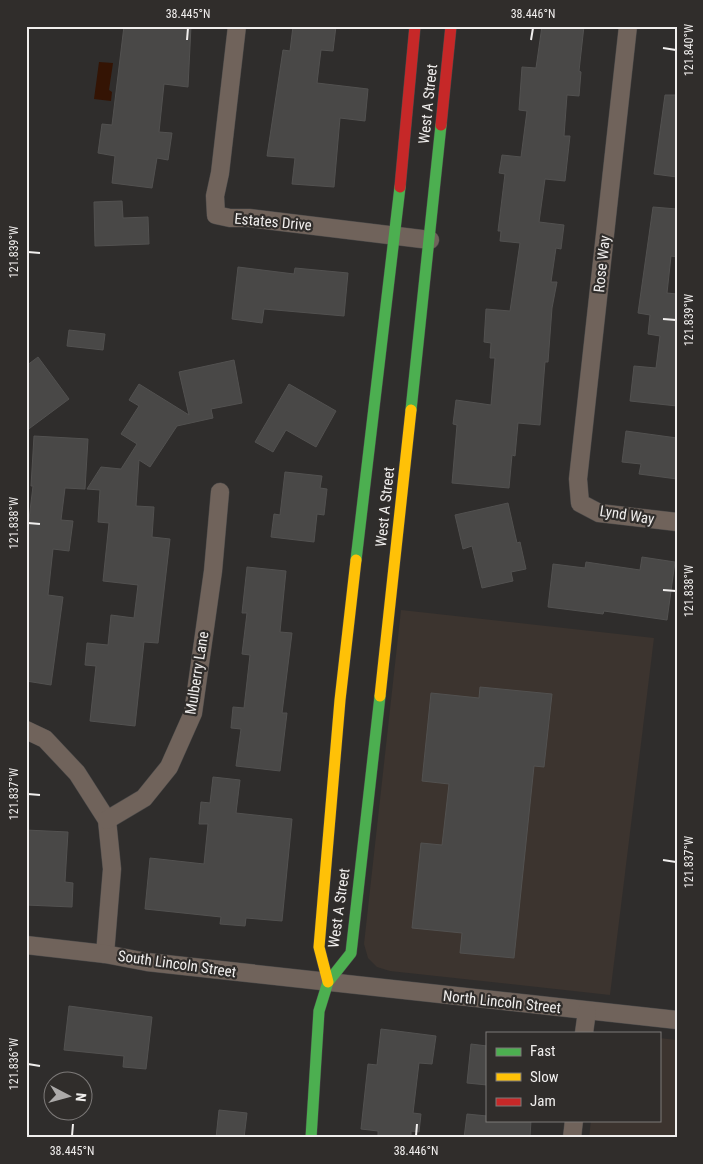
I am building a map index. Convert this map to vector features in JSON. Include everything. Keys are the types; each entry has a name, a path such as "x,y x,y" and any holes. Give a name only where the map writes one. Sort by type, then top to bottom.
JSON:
{"main road":[{"name":"West A Street","path":"328,982 320,947 340,700 395,235 415,26"},
{"name":"West A Street","path":"311,1138 319,1011 328,982 351,953 430,240 451,26"}],"street":[{"name":"Estates Drive","path":"237,26 220,173 215,196 216,215 430,240"},
{"name":"Rose Way","path":"580,503 578,479 628,26"},
{"name":"Mulberry Lane","path":"107,820 144,798 169,767 193,713 213,571 220,492"},
{"name":"Lynd Way","path":"580,503 599,513 677,522"},
{"path":"26,730 45,739 77,773 107,820 112,868 105,954"},
{"name":"South Lincoln Street","path":"26,944 105,954 147,962 328,982"},
{"name":"North Lincoln Street","path":"328,982 677,1020"},
{"path":"584,1032 587,1011"},
{"path":"572,1138 574,1122"}],"shaded area":[{"path":"99,62 113,63 109,90 112,92 111,101 94,99"},
{"path":"401,610 654,638 610,995 390,971 377,967 368,958 364,944"},
{"path":"660,1038 677,1040 677,1138 589,1138 591,1122 660,1122"}],"building":[{"path":"124,26 191,26 188,87 164,84 159,132 172,133 168,160 157,158 152,188 112,183 115,156 98,153 102,124 112,125"},
{"path":"293,26 336,26 333,51 321,50 317,83 368,89 365,121 340,118 334,187 292,184 295,158 267,156 283,50 290,51"},
{"path":"542,26 584,26 579,71 581,72 579,96 567,95 564,136 570,136 565,181 545,179 539,222 564,225 561,249 556,248 551,282 557,282 552,308 548,362 545,362 540,425 518,423 515,456 512,455 509,488 452,483 457,425 453,424 456,400 491,405 495,358 490,358 491,343 484,342 486,309 510,311 520,243 500,241 501,231 498,231 505,174 499,173 502,155 521,157 527,111 519,110 522,67 536,68"},
{"path":"665,95 677,95 677,177 654,174"},
{"path":"122,201 123,218 148,217 149,244 95,246 94,202"},
{"path":"653,207 677,209 677,257 671,256 667,293 677,294 677,406 630,401 634,366 656,368 660,336 648,334 650,315 638,313"},
{"path":"238,267 294,274 295,268 348,273 344,316 264,309 262,323 232,319"},
{"path":"69,330 105,334 103,350 67,346"},
{"path":"38,357 69,399 26,431 26,366"},
{"path":"234,360 242,403 211,409 213,418 177,426 150,467 139,460 136,506 154,507 152,537 170,539 158,643 144,642 135,726 90,721 96,666 85,665 87,643 108,645 111,615 134,618 138,585 103,581 109,523 98,522 100,490 87,489 101,467 121,469 137,444 121,434 139,406 129,400 139,384 189,415 179,372"},
{"path":"289,384 336,411 316,447 286,430 273,452 255,442"},
{"path":"626,431 677,438 677,479 639,474 641,464 622,462"},
{"path":"34,436 88,439 85,489 65,488 61,520 73,521 69,551 53,549 48,595 63,597 51,685 26,681 26,518 29,519 33,486 31,486"},
{"path":"285,472 322,476 320,488 327,489 324,515 317,514 314,542 271,537 274,514 280,515"},
{"path":"508,503 517,543 520,542 526,569 511,572 513,581 482,588 472,546 463,549 455,515"},
{"path":"642,557 675,562 667,620 604,611 603,614 548,607 553,564 585,568 586,562 640,570"},
{"path":"247,567 286,571 280,632 292,633 282,713 287,713 280,771 236,766 241,729 231,728 233,707 244,708 250,655 242,654 247,613 242,613"},
{"path":"480,687 552,694 544,767 534,766 514,958 460,953 462,933 412,928 421,843 442,845 449,784 422,781 431,693 479,698"},
{"path":"213,777 240,780 236,813 292,819 282,921 246,918 245,926 220,924 221,917 145,909 150,858 204,864 208,824 199,824 201,802 210,803"},
{"path":"26,830 68,832 65,882 73,883 72,907 26,905"},
{"path":"69,1006 152,1017 146,1069 123,1067 124,1056 64,1050"},
{"path":"381,1029 436,1036 432,1064 419,1063 413,1113 421,1114 419,1132 411,1131 411,1138 378,1138 378,1131 361,1129 368,1064 377,1065"},
{"path":"471,1044 486,1046 486,1085 467,1083"},
{"path":"219,1110 247,1113 244,1138 216,1138"},
{"path":"467,1114 486,1116 486,1122 531,1122 530,1138 464,1138"}],"traffic: fast":[{"path":"411,410 441,125"},
{"path":"356,560 400,187"},
{"path":"311,1138 319,1011 328,982 351,953 380,696"}],"traffic: slow":[{"path":"380,696 411,410"},
{"path":"328,982 319,947 340,700 356,560"}],"traffic: jam":[{"path":"400,187 415,26"},
{"path":"441,125 451,26"}]}
